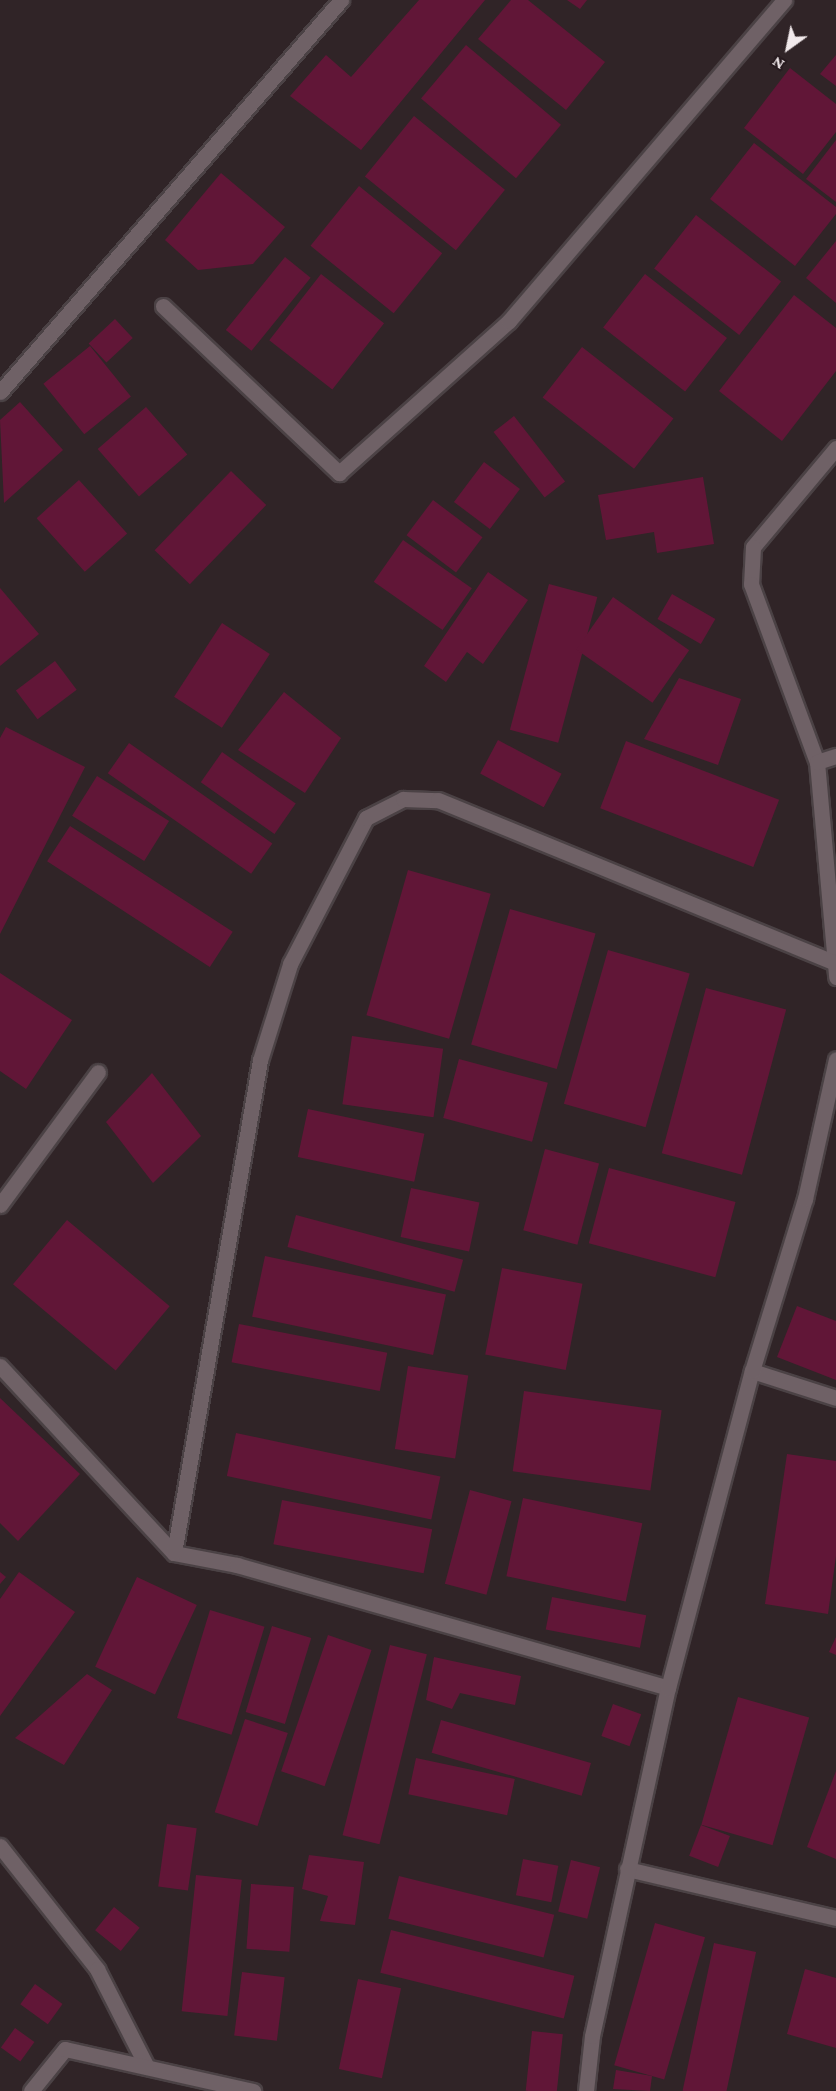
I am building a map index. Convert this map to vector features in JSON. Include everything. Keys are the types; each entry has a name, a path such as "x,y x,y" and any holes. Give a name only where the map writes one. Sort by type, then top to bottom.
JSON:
{"street":[{"path":"0,392 341,0"},
{"path":"163,306 339,473 509,321 784,0"},
{"path":"174,1552 260,1060 290,964 366,818 404,799 438,800 836,970 817,762 751,584 753,547 836,448"},
{"path":"817,762 836,756"},
{"path":"586,2091 592,2036 668,1688 752,1371 805,1199 836,1059"},
{"path":"0,1205 98,1072"},
{"path":"0,1366 174,1552 237,1565 668,1688"},
{"path":"752,1371 836,1398"},
{"path":"0,1846 97,1969 147,2067"},
{"path":"627,1869 836,1918"},
{"path":"31,2091 65,2049 253,2091"}],"building":[{"path":"419,0 485,0 361,150 290,96 326,55 351,77"},
{"path":"511,0 528,0 605,62 566,110 478,39"},
{"path":"567,0 587,0 580,9"},
{"path":"466,45 561,125 516,178 421,99"},
{"path":"836,55 836,86 820,74"},
{"path":"790,68 836,104 836,132 803,174 744,128"},
{"path":"414,116 505,190 456,250 365,177"},
{"path":"836,140 836,202 806,179"},
{"path":"754,143 836,207 836,214 795,266 710,199"},
{"path":"221,173 285,227 253,264 198,270 165,240"},
{"path":"359,186 442,253 394,313 311,246"},
{"path":"696,215 781,281 739,335 654,269"},
{"path":"836,241 836,303 806,278"},
{"path":"285,257 311,278 251,351 226,330"},
{"path":"321,274 384,323 332,389 269,340"},
{"path":"645,274 727,338 685,392 603,328"},
{"path":"794,295 836,328 836,371 782,441 719,391"},
{"path":"115,319 133,338 106,363 89,344"},
{"path":"90,346 131,397 84,434 43,384"},
{"path":"582,347 673,418 634,469 543,397"},
{"path":"20,402 63,450 4,503 0,420"},
{"path":"146,407 187,455 139,497 98,449"},
{"path":"514,416 565,481 545,497 494,432"},
{"path":"484,462 520,489 490,529 454,502"},
{"path":"231,471 266,505 190,584 155,550"},
{"path":"703,477 714,544 657,553 654,532 606,540 598,495"},
{"path":"79,480 127,534 85,572 37,518"},
{"path":"433,500 483,537 456,572 407,535"},
{"path":"403,540 472,588 443,630 374,582"},
{"path":"488,572 528,600 483,664 467,652 446,682 424,666"},
{"path":"549,584 597,597 558,743 510,730"},
{"path":"0,588 39,634 0,666"},
{"path":"672,594 715,619 701,644 658,619"},
{"path":"613,597 689,650 652,703 576,649"},
{"path":"222,623 270,654 222,728 174,697"},
{"path":"55,661 77,690 38,719 16,690"},
{"path":"679,678 741,699 718,765 644,739"},
{"path":"284,692 341,738 305,793 238,750"},
{"path":"6,727 85,767 0,934 0,738"},
{"path":"498,740 562,774 544,807 480,774"},
{"path":"626,741 779,800 753,867 600,808"},
{"path":"129,743 272,843 251,874 108,773"},
{"path":"222,752 296,804 275,834 201,782"},
{"path":"97,776 169,821 144,861 72,816"},
{"path":"70,826 233,932 210,967 47,861"},
{"path":"408,870 491,894 449,1039 366,1015"},
{"path":"510,909 596,934 557,1069 471,1045"},
{"path":"608,950 690,973 646,1127 564,1104"},
{"path":"0,973 72,1020 26,1089 0,1071"},
{"path":"706,988 786,1009 742,1175 662,1153"},
{"path":"352,1036 443,1049 434,1117 342,1104"},
{"path":"459,1059 548,1083 532,1142 443,1118"},
{"path":"152,1073 201,1136 153,1183 106,1122"},
{"path":"308,1109 424,1134 414,1182 298,1157"},
{"path":"545,1149 599,1163 577,1245 523,1230"},
{"path":"609,1168 736,1202 715,1277 589,1243"},
{"path":"411,1188 479,1203 469,1251 401,1237"},
{"path":"296,1215 463,1260 455,1292 287,1247"},
{"path":"67,1220 170,1306 116,1370 13,1284"},
{"path":"265,1256 446,1294 433,1355 252,1317"},
{"path":"502,1268 582,1284 566,1370 485,1354"},
{"path":"797,1306 836,1321 836,1380 777,1357"},
{"path":"239,1324 387,1353 380,1391 232,1362"},
{"path":"408,1366 468,1376 455,1459 395,1449"},
{"path":"524,1391 662,1410 650,1491 513,1471"},
{"path":"0,1398 80,1474 18,1541 0,1523"},
{"path":"236,1433 440,1476 431,1519 227,1476"},
{"path":"787,1454 836,1461 836,1556 828,1614 765,1604"},
{"path":"470,1490 512,1501 486,1595 445,1584"},
{"path":"523,1498 642,1523 626,1602 506,1576"},
{"path":"282,1500 432,1529 424,1573 273,1544"},
{"path":"0,1572 6,1577 0,1584"},
{"path":"19,1572 75,1612 0,1716 0,1599"},
{"path":"137,1577 197,1605 155,1695 95,1667"},
{"path":"552,1597 646,1615 640,1648 546,1629"},
{"path":"210,1610 265,1627 231,1735 177,1718"},
{"path":"272,1626 311,1638 285,1724 246,1712"},
{"path":"328,1635 371,1650 325,1786 281,1771"},
{"path":"836,1637 836,1655 829,1652"},
{"path":"390,1645 427,1654 379,1844 343,1835"},
{"path":"434,1657 521,1676 515,1705 460,1693 452,1709 426,1700"},
{"path":"87,1674 112,1690 64,1765 15,1738"},
{"path":"738,1697 809,1717 772,1845 701,1825"},
{"path":"613,1704 641,1714 630,1746 601,1736"},
{"path":"245,1719 288,1733 258,1826 215,1812"},
{"path":"441,1720 591,1763 582,1796 432,1753"},
{"path":"416,1758 515,1779 507,1815 408,1794"},
{"path":"836,1771 836,1859 807,1847"},
{"path":"167,1824 197,1828 188,1891 158,1886"},
{"path":"701,1825 730,1836 718,1867 689,1856"},
{"path":"309,1855 364,1862 355,1925 320,1921 328,1896 302,1889"},
{"path":"523,1859 558,1866 551,1902 516,1895"},
{"path":"571,1860 600,1867 587,1919 558,1911"},
{"path":"196,1875 242,1880 227,2016 182,2011"},
{"path":"399,1876 554,1915 544,1957 388,1919"},
{"path":"251,1884 294,1887 289,1952 246,1949"},
{"path":"114,1907 140,1928 121,1951 95,1930"},
{"path":"655,1923 705,1937 664,2080 614,2065"},
{"path":"391,1930 574,1976 564,2018 380,1973"},
{"path":"714,1943 756,1952 727,2091 683,2091"},
{"path":"805,1969 836,1978 836,2048 787,2034"},
{"path":"242,1972 285,1977 277,2041 234,2036"},
{"path":"358,1979 401,1988 382,2078 339,2069"},
{"path":"35,1984 63,2004 48,2024 20,2004"},
{"path":"15,2028 34,2042 20,2062 1,2047"},
{"path":"532,2031 563,2034 557,2091 526,2091"},
{"path":"616,2070 652,2076 650,2091 613,2089"}]}
